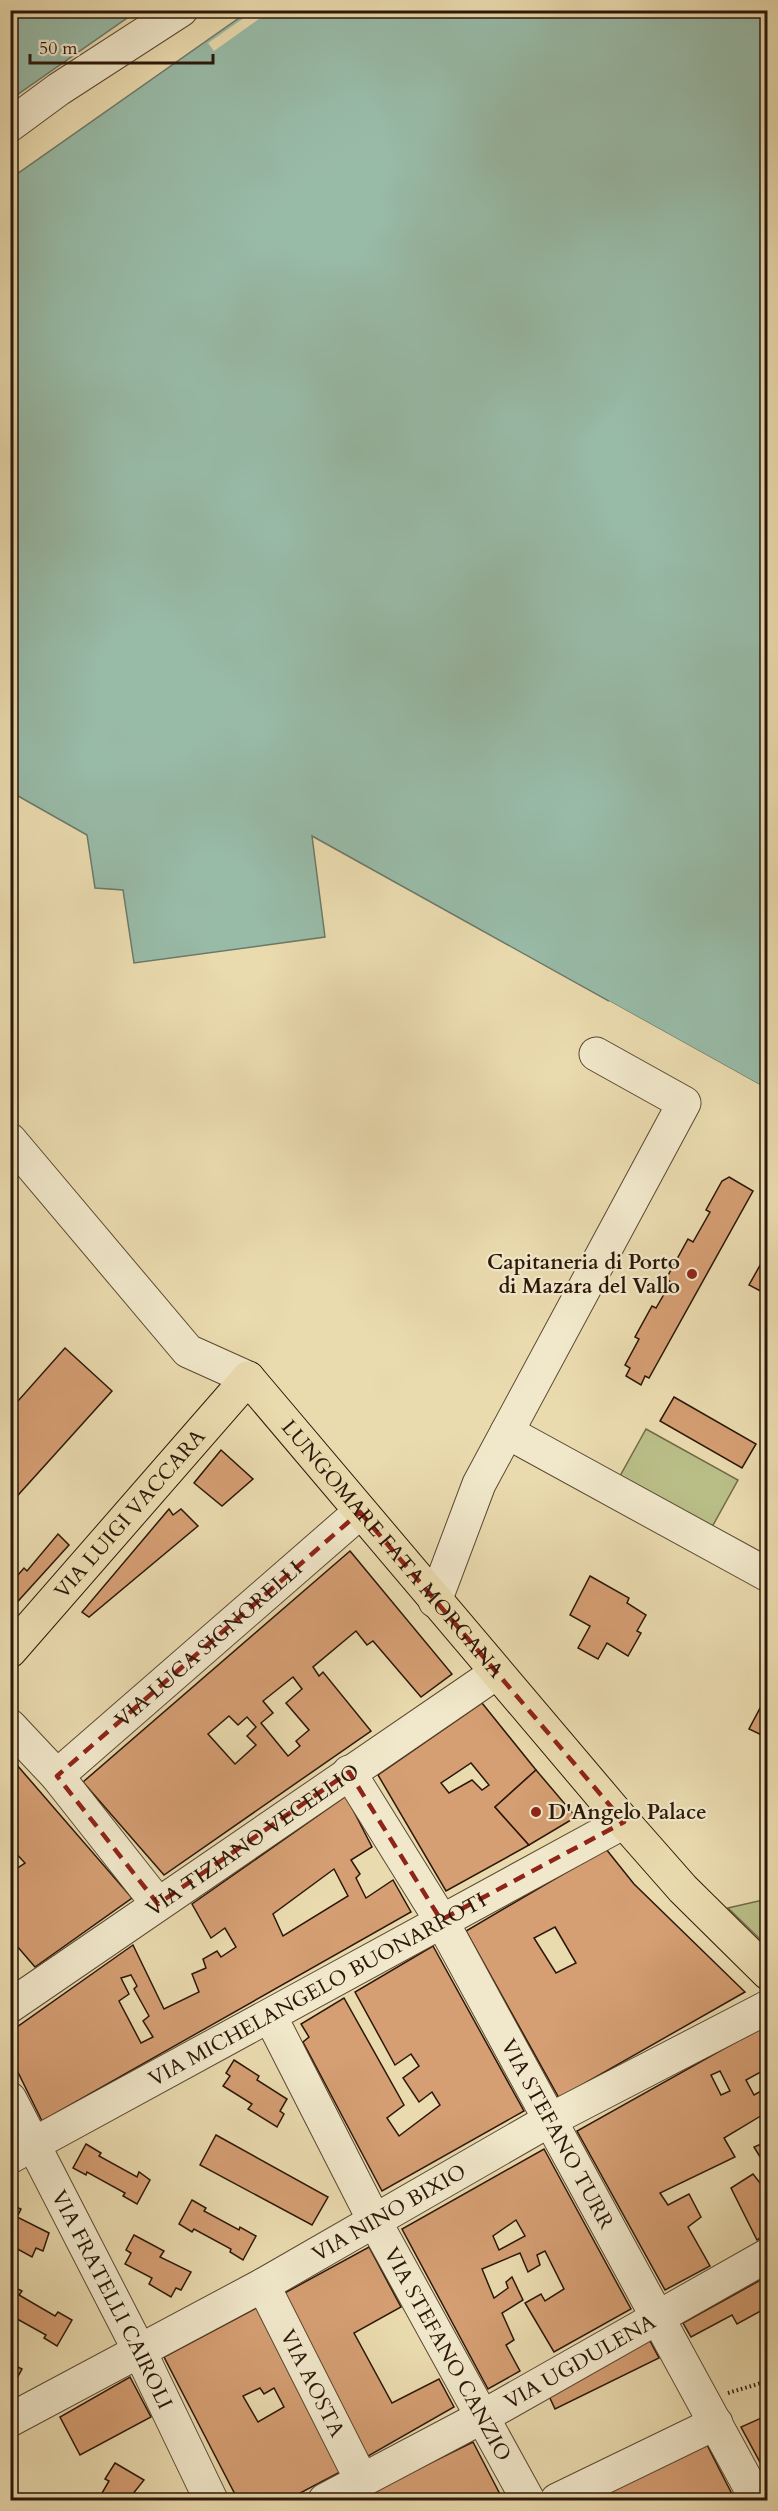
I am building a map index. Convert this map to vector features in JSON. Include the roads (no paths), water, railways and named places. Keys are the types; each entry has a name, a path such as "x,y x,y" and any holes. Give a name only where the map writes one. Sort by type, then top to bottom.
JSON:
{"main road":[{"name":"LUNGOMARE FATA MORGANA","path":"248,1377 495,1673 624,1822 683,1889 768,1973"},
{"name":"VIA LUIGI VACCARA","path":"10,1651 248,1377"}],"street":[{"path":"10,125 59,89 181,10"},
{"path":"435,1601 479,1484 684,1103 596,1053"},
{"name":"LUNGOMARE FATA MORGANA","path":"12,1145 188,1351 248,1377"},
{"path":"507,1432 768,1575"},
{"name":"VIA LUCA SIGNORELLI","path":"57,1776 360,1512"},
{"name":"VIA TIZIANO VECELLIO","path":"10,2006 495,1673"},
{"path":"10,1726 57,1776 158,1904"},
{"name":"VIA STEFANO TURR","path":"349,1772 441,1920 548,2121 659,2316 757,2500"},
{"name":"VIA MICHELANGELO BUONARROTI","path":"22,2151 624,1822"},
{"name":"VIA NINO BIXIO","path":"10,2420 263,2285 548,2121 768,2007"},
{"name":"VIA STEFANO CANZIO","path":"270,2016 375,2222 528,2500"},
{"name":"VIA FRATELLI CAIROLI","path":"10,2099 22,2151 139,2350 211,2500"},
{"name":"VIA UGDULENA","path":"325,2500 482,2417 768,2255"},
{"name":"VIA AOSTA","path":"263,2285 362,2481"},
{"path":"557,2500 711,2413"}],"place":[{"name":"Capitaneria di Porto di Mazara del Vallo","path":"692,1274"},
{"name":"D'Angelo Palace","path":"536,1812"}]}
